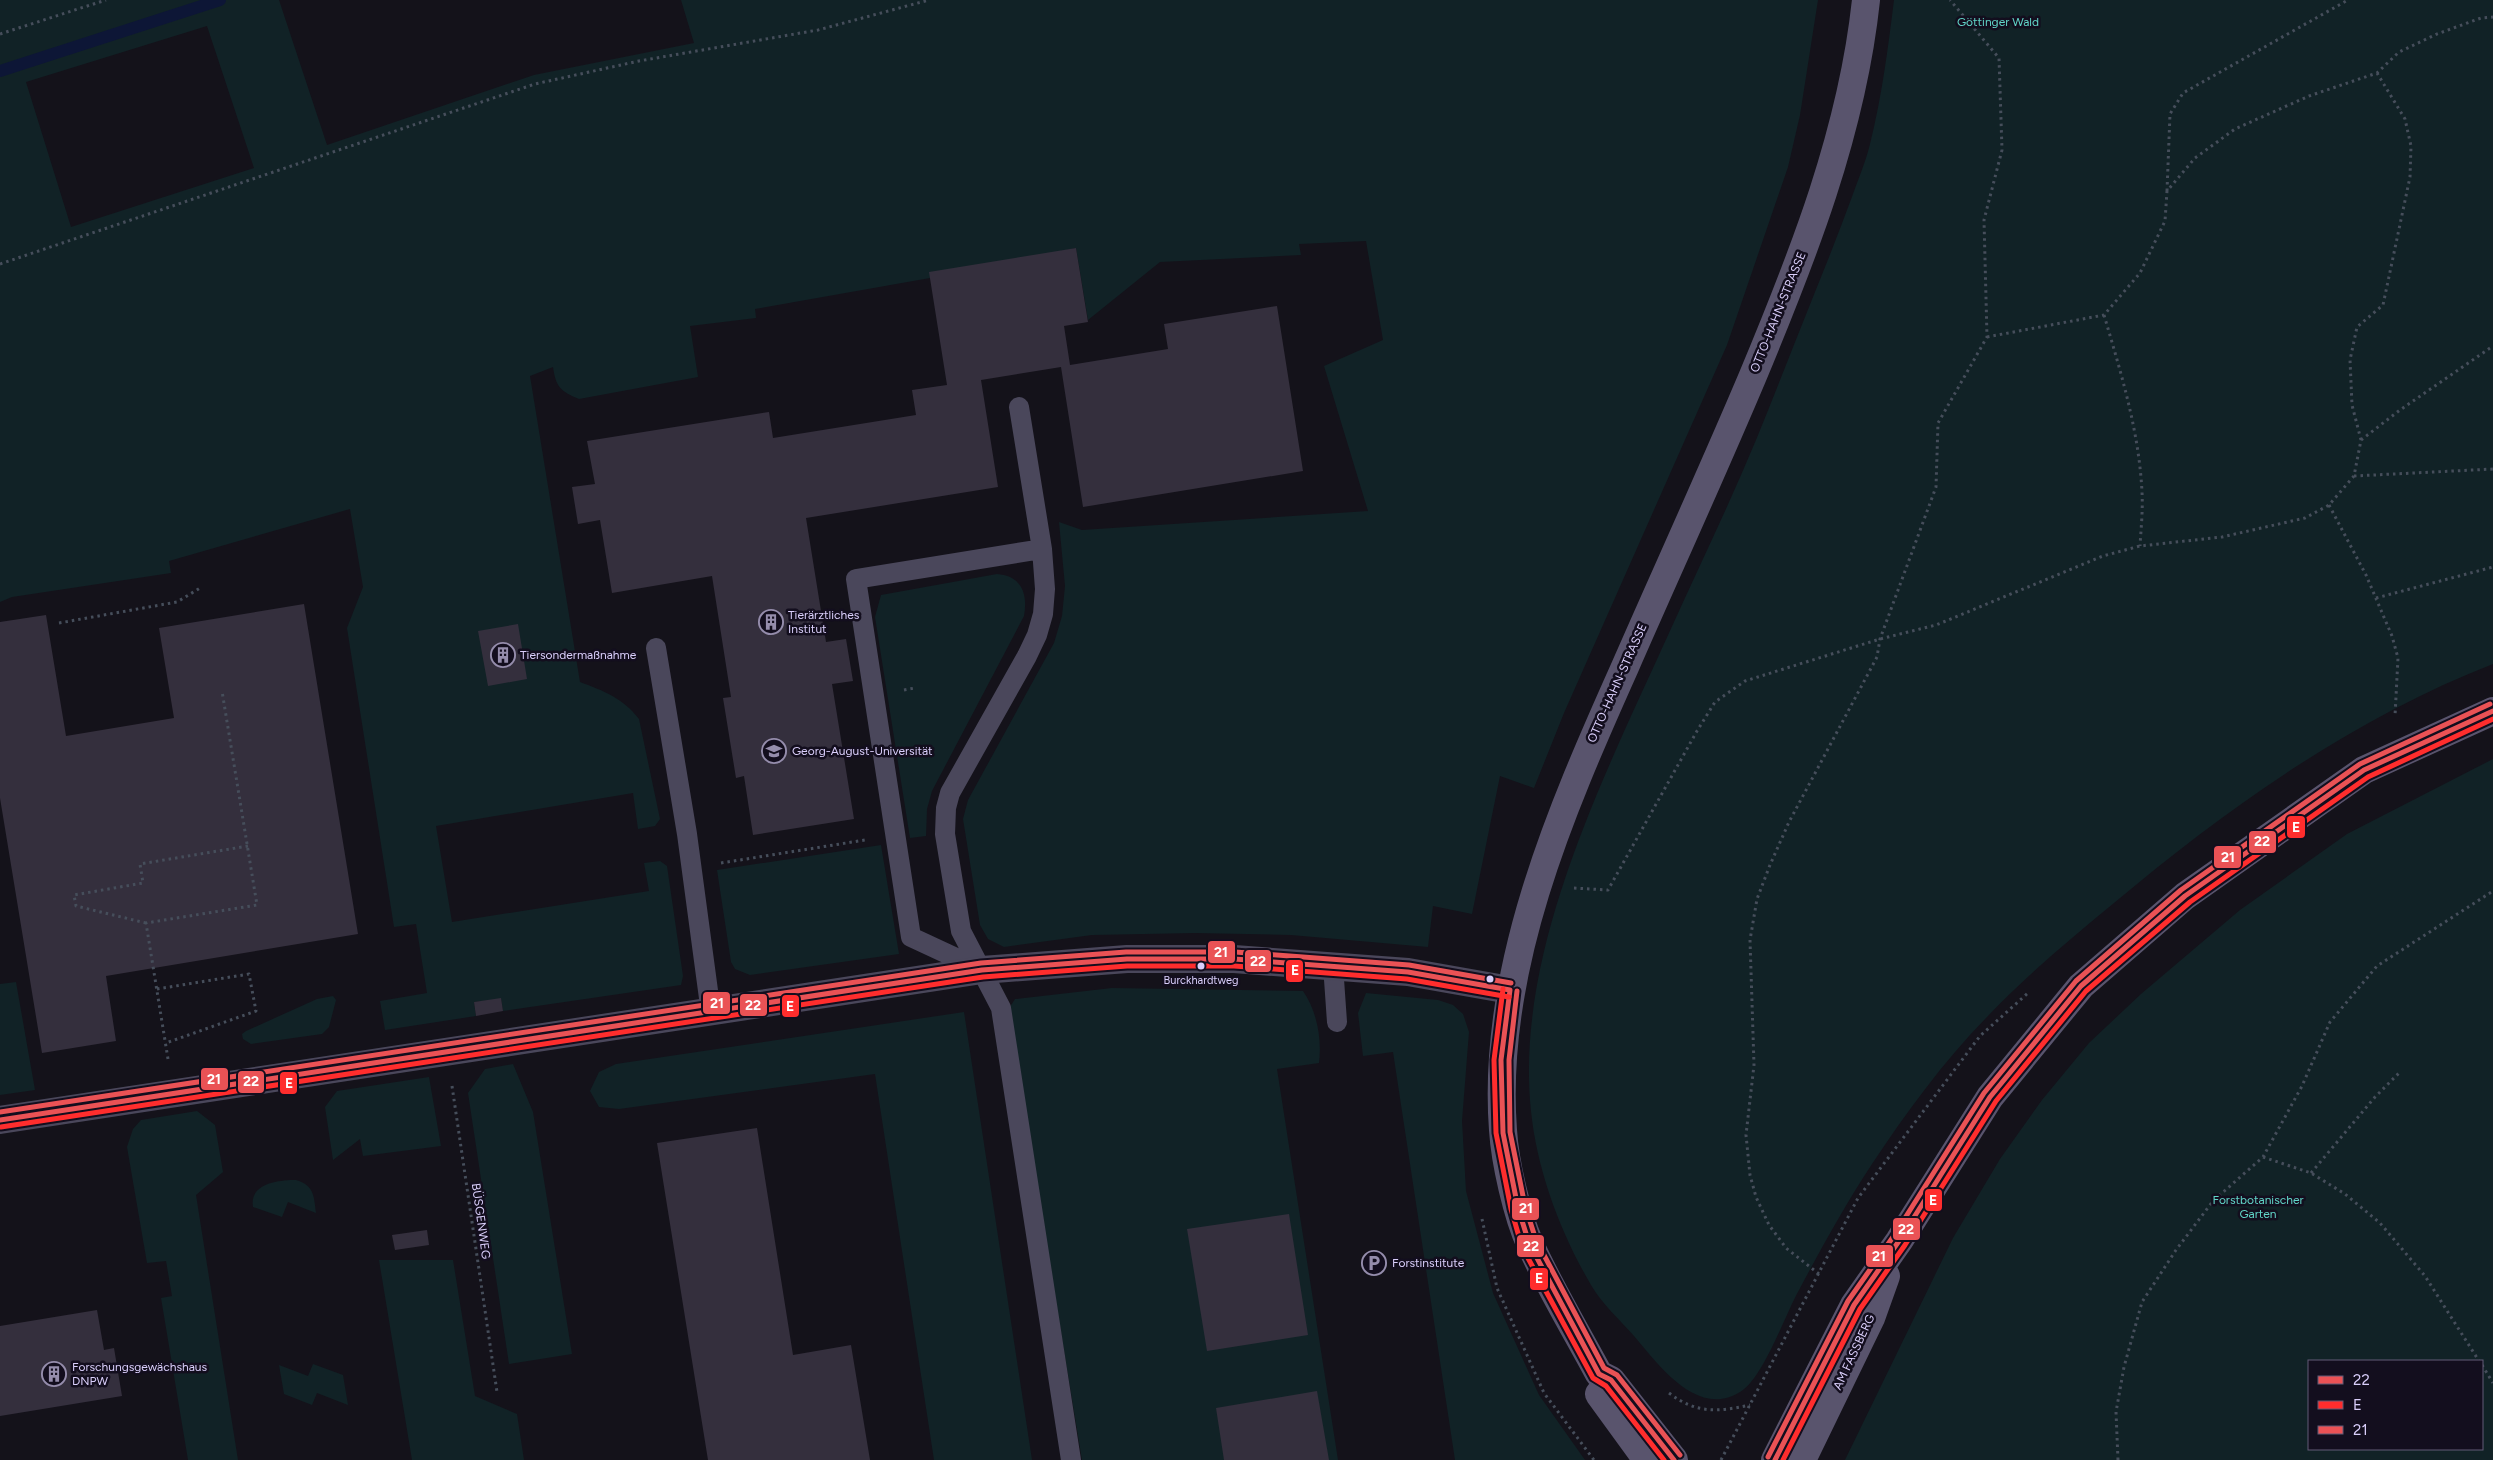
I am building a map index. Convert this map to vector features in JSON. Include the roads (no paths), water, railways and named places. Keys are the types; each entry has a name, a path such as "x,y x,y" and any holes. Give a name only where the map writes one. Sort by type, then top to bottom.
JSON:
{"street":[{"name":"OTTO-HAHN-STRASSE","path":"1674,1460 1611,1380 1599,1374 1529,1243 1518,1208 1503,1133 1501,1060 1510,990 1538,886 1562,813 1588,749 1724,443 1792,283 1836,156 1861,47 1866,0"},
{"name":"AM FASSBERG","path":"1776,1460 1854,1305 1899,1241 1990,1097 2081,986 2185,896 2364,770 2493,711"},
{"path":"0,1120 711,1013 982,970 1127,959 1234,959 1408,972 1510,990"},
{"name":"AM FASSBERG","path":"1802,1460 1871,1318 1899,1241"},
{"name":"OTTO-HAHN-STRASSE","path":"1599,1374 1596,1389 1647,1460"}],"lane":[{"path":"1019,407 1042,549 1045,588 1043,614 1037,635 950,793 946,808 945,834 961,931 1001,1008 1071,1460"},
{"path":"982,970 911,938 856,579 1042,549"},
{"path":"656,648 687,834 711,1013"},
{"path":"1333,965 1337,1022"}],"waterway":[{"path":"0,71 220,0"}],"place":[{"name":"Tierärztliches Institut","path":"771,622"},
{"name":"Tiersondermaßnahme","path":"503,655"},
{"name":"Georg-August-Universität","path":"774,751"},
{"name":"Burckhardtweg","path":"1201,966"},
{"name":"Forstinstitute","path":"1374,1263"},
{"name":"Forschungsgewächshaus DNPW","path":"54,1374"}],"park label":[{"name":"Göttinger Wald","path":"1998,22"},
{"name":"Forstbotanischer Garten","path":"2258,1207"}]}
